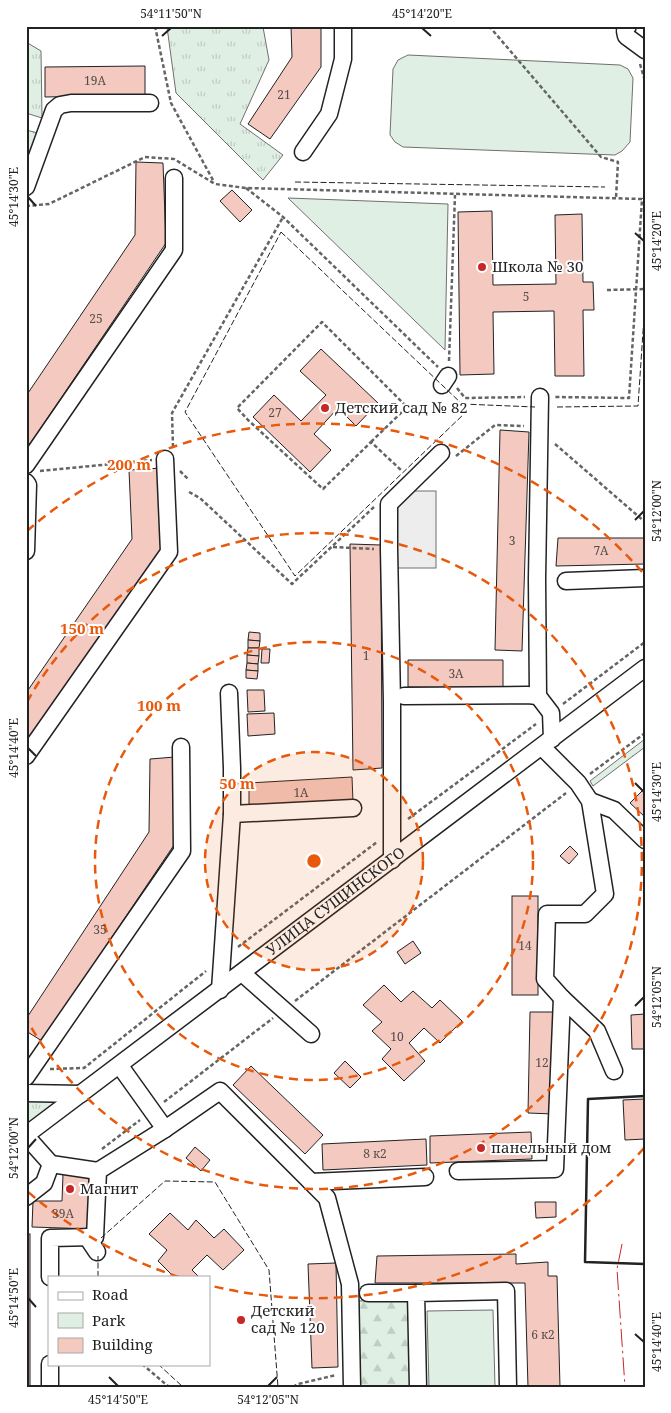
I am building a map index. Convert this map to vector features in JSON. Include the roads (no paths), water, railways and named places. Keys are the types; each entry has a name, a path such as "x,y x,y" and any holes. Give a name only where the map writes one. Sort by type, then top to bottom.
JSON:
{"street":[{"path":"303,152 329,114 343,59 344,26"},
{"path":"628,26 625,31 626,36 645,50"},
{"path":"26,187 54,110 60,105 71,103 150,103"},
{"path":"26,551 30,473 174,250 174,178"},
{"path":"540,397 538,696 551,713 547,743 590,801 605,894 585,914 547,914 546,979 562,998 597,1031 614,1071"},
{"path":"392,860 390,504 411,482 447,456"},
{"path":"26,756 169,552 169,459"},
{"path":"566,581 645,578"},
{"name":"УЛИЦА СУЩИНСКОГО","path":"26,1136 645,668"},
{"path":"220,990 232,814 229,693"},
{"path":"404,696 538,696"},
{"path":"29,1073 182,850 181,747"},
{"path":"590,801 614,810 645,840"},
{"path":"232,814 353,808"},
{"path":"242,973 311,1034"},
{"path":"458,1171 555,1170 562,998"},
{"path":"120,1066 165,1130"},
{"path":"26,1136 51,1164 98,1171 165,1130 220,1091 327,1198 350,1284 352,1379"},
{"path":"26,1093 81,1094"},
{"path":"26,1197 44,1183 51,1164"},
{"path":"50,1276 50,1238 95,1237 98,1171"},
{"path":"311,1182 425,1177"},
{"path":"87,1237 97,1252"},
{"path":"368,1294 506,1291 508,1387"},
{"path":"416,1293 418,1387"},
{"path":"50,1366 50,1387"}],"place":[{"name":"Школа № 30","path":"482,267"},
{"name":"Детский сад № 82","path":"325,408"},
{"name":"панельный дом","path":"481,1148"},
{"name":"Магнит","path":"70,1189"},
{"name":"Детский сад № 120","path":"241,1320"}]}
